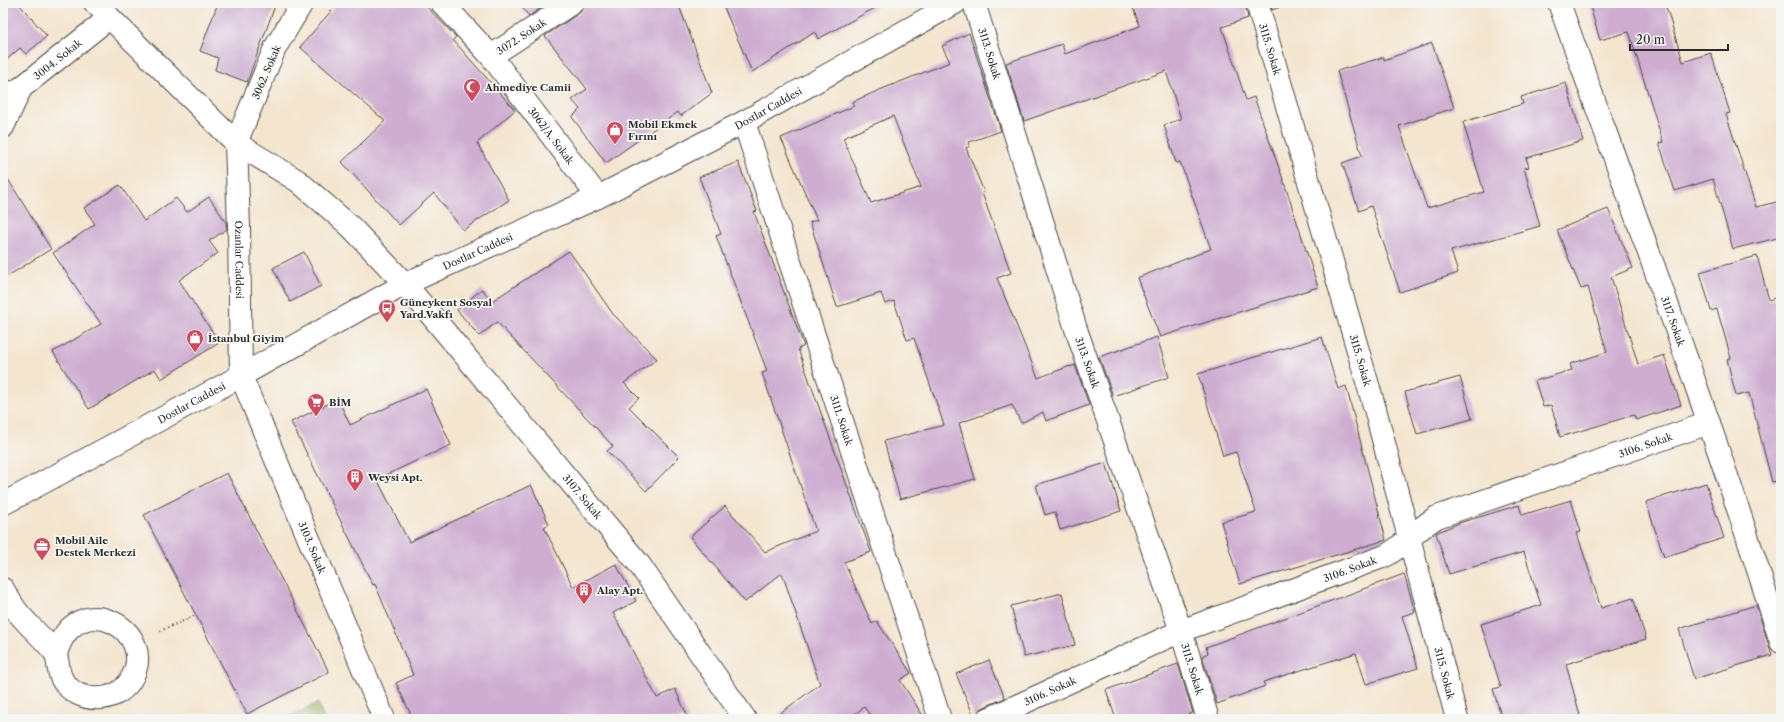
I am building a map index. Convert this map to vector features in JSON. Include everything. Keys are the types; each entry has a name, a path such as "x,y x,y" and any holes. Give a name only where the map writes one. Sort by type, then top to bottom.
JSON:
{"street":[{"name":"3062. Sokak","path":"236,144 275,48 302,3"},
{"name":"3062/A. Sokak","path":"442,3 491,56 598,197"},
{"name":"3072. Sokak","path":"491,56 572,3"},
{"name":"Dostlar Caddesi","path":"3,504 240,376 405,284 598,197 744,122 955,3"},
{"name":"3113. Sokak","path":"974,3 1076,329 1181,631 1208,719"},
{"name":"3115. Sokak","path":"1257,3 1375,409 1457,719"},
{"name":"3117. Sokak","path":"1559,3 1745,526 1781,642"},
{"path":"102,10 236,144 298,182 351,227 405,284"},
{"name":"3004. Sokak","path":"12,93 102,10"},
{"path":"3,127 12,93"},
{"name":"3111. Sokak","path":"744,122 940,719"},
{"name":"Ozanlar Caddesi","path":"236,144 239,227 240,376"},
{"name":"3107. Sokak","path":"405,284 639,564 746,719"},
{"name":"3103. Sokak","path":"240,376 384,719"},
{"name":"3106. Sokak","path":"988,719 1181,631 1385,556 1398,549 1423,526 1437,517 1709,423"},
{"path":"3,589 16,610 56,654"},
{"path":"92,618 106,619 118,624 127,632 134,644 137,656 135,669 130,681 121,690 110,696 97,699 85,697 72,691 63,681 57,668 56,654 60,641 68,630 79,622 92,618"}],"path":[{"path":"134,644 196,615"}],"green space":[{"path":"318,703 324,719 284,719"}],"building":[{"path":"3,3 18,3 47,36 26,54 20,48 3,63"},
{"path":"218,3 276,3 247,82 215,70 218,58 200,51"},
{"path":"338,3 423,3 456,37 453,40 515,110 477,143 509,200 463,230 434,193 399,225 342,162 385,121 300,47"},
{"path":"518,3 549,3 529,16"},
{"path":"584,3 678,3 712,93 681,116 678,112 606,163 572,117 580,109 572,100 587,89 545,36 579,13 583,9"},
{"path":"722,3 884,3 818,39 815,32 752,72"},
{"path":"1131,3 1245,3 1248,18 1222,27 1246,100 1254,97 1285,185 1318,287 1160,337 1137,278 1211,249 1180,162 1176,163 1164,125 1181,119 1166,71 1024,121 1006,63 1062,44 1065,54 1140,26"},
{"path":"1270,3 1280,3 1280,7 1272,10"},
{"path":"1589,3 1665,3 1683,62 1711,53 1730,113 1726,114 1756,207 1781,201 1781,237 1733,249 1713,179 1675,191 1659,143 1663,142 1629,32 1600,40"},
{"path":"969,33 1001,131 969,142 970,146 966,148 984,192 982,193 1011,273 997,278 1038,378 1075,365 1089,405 1046,421 1043,412 1021,423 1012,405 959,423 975,479 900,499 884,441 944,425 914,338 907,340 894,301 885,304 881,293 837,307 810,222 817,220 781,138 854,106 852,102 950,62 942,46","holes":["893,116 921,187 871,203 843,138"]},
{"path":"1432,43 1454,108 1399,126 1427,208 1484,192 1463,122 1523,104 1521,97 1566,83 1583,141 1526,158 1529,167 1524,168 1540,226 1451,251 1458,273 1400,292 1371,206 1359,211 1342,163 1362,156 1337,71 1384,57 1384,60"},
{"path":"738,162 757,211 754,212 804,346 798,349 871,552 844,562 872,624 877,621 911,673 900,680 925,719 873,719 864,707 848,719 772,719 820,684 782,573 745,602 690,537 725,506 765,552 816,531 762,373 767,371 716,236 721,234 699,177"},
{"path":"3,171 51,249 3,279"},
{"path":"120,185 144,221 176,198 187,212 209,197 226,222 227,229 209,241 218,253 179,280 219,343 161,379 155,369 89,409 53,352 101,324 53,253 95,224 84,208"},
{"path":"1608,209 1633,268 1611,277 1638,364 1664,355 1681,405 1636,420 1634,415 1560,437 1551,405 1543,407 1535,381 1572,370 1570,364 1607,352 1588,287 1581,289 1557,230"},
{"path":"569,251 613,314 657,359 624,383 639,398 629,407 679,457 646,491 607,451 613,446 497,322 479,336 457,310 482,289 492,301"},
{"path":"304,252 321,286 290,302 273,268"},
{"path":"1757,256 1769,300 1781,296 1781,480 1772,482 1749,393 1736,396 1727,359 1731,358 1717,309 1711,311 1700,272"},
{"path":"1157,337 1169,377 1113,396 1099,357"},
{"path":"1322,337 1338,389 1346,386 1386,540 1240,584 1221,522 1256,512 1236,452 1223,456 1198,374"},
{"path":"1460,377 1472,419 1417,434 1405,392"},
{"path":"426,389 451,445 377,479 409,542 531,485 549,524 544,527 573,587 616,564 636,601 613,613 657,698 675,689 689,719 413,719 396,683 413,675 375,584 373,585 291,422 338,399 350,425"},
{"path":"1106,463 1121,511 1060,530 1055,512 1045,515 1036,485"},
{"path":"227,473 329,672 247,714 144,515"},
{"path":"1706,483 1724,538 1664,557 1646,502"},
{"path":"1571,500 1581,532 1577,533 1601,608 1633,598 1646,639 1566,664 1581,719 1502,719 1493,689 1501,687 1481,624 1541,605 1524,552 1449,574 1436,533 1459,523 1519,505 1522,515"},
{"path":"1404,574 1415,612 1402,616 1418,668 1366,684 1356,653 1263,682 1265,686 1217,704 1202,656 1208,653 1206,647"},
{"path":"1062,593 1075,645 1024,657 1011,606"},
{"path":"1756,605 1772,655 1694,679 1679,629"},
{"path":"989,660 1005,698 982,708 978,712 975,719 956,674"},
{"path":"1178,664 1193,713 1177,719 1116,719 1106,690"}],"place":[{"name":"Ahmediye Camii","path":"472,102"},
{"name":"Mobil Ekmek Fırını","path":"615,145"},
{"name":"Güneykent Sosyal Yard.Vakfı","path":"387,323"},
{"name":"İstanbul Giyim","path":"195,353"},
{"name":"BİM","path":"316,417"},
{"name":"Weysi Apt.","path":"355,492"},
{"name":"Mobil Aile Destek Merkezi","path":"42,561"},
{"name":"Alay Apt.","path":"584,605"}]}
